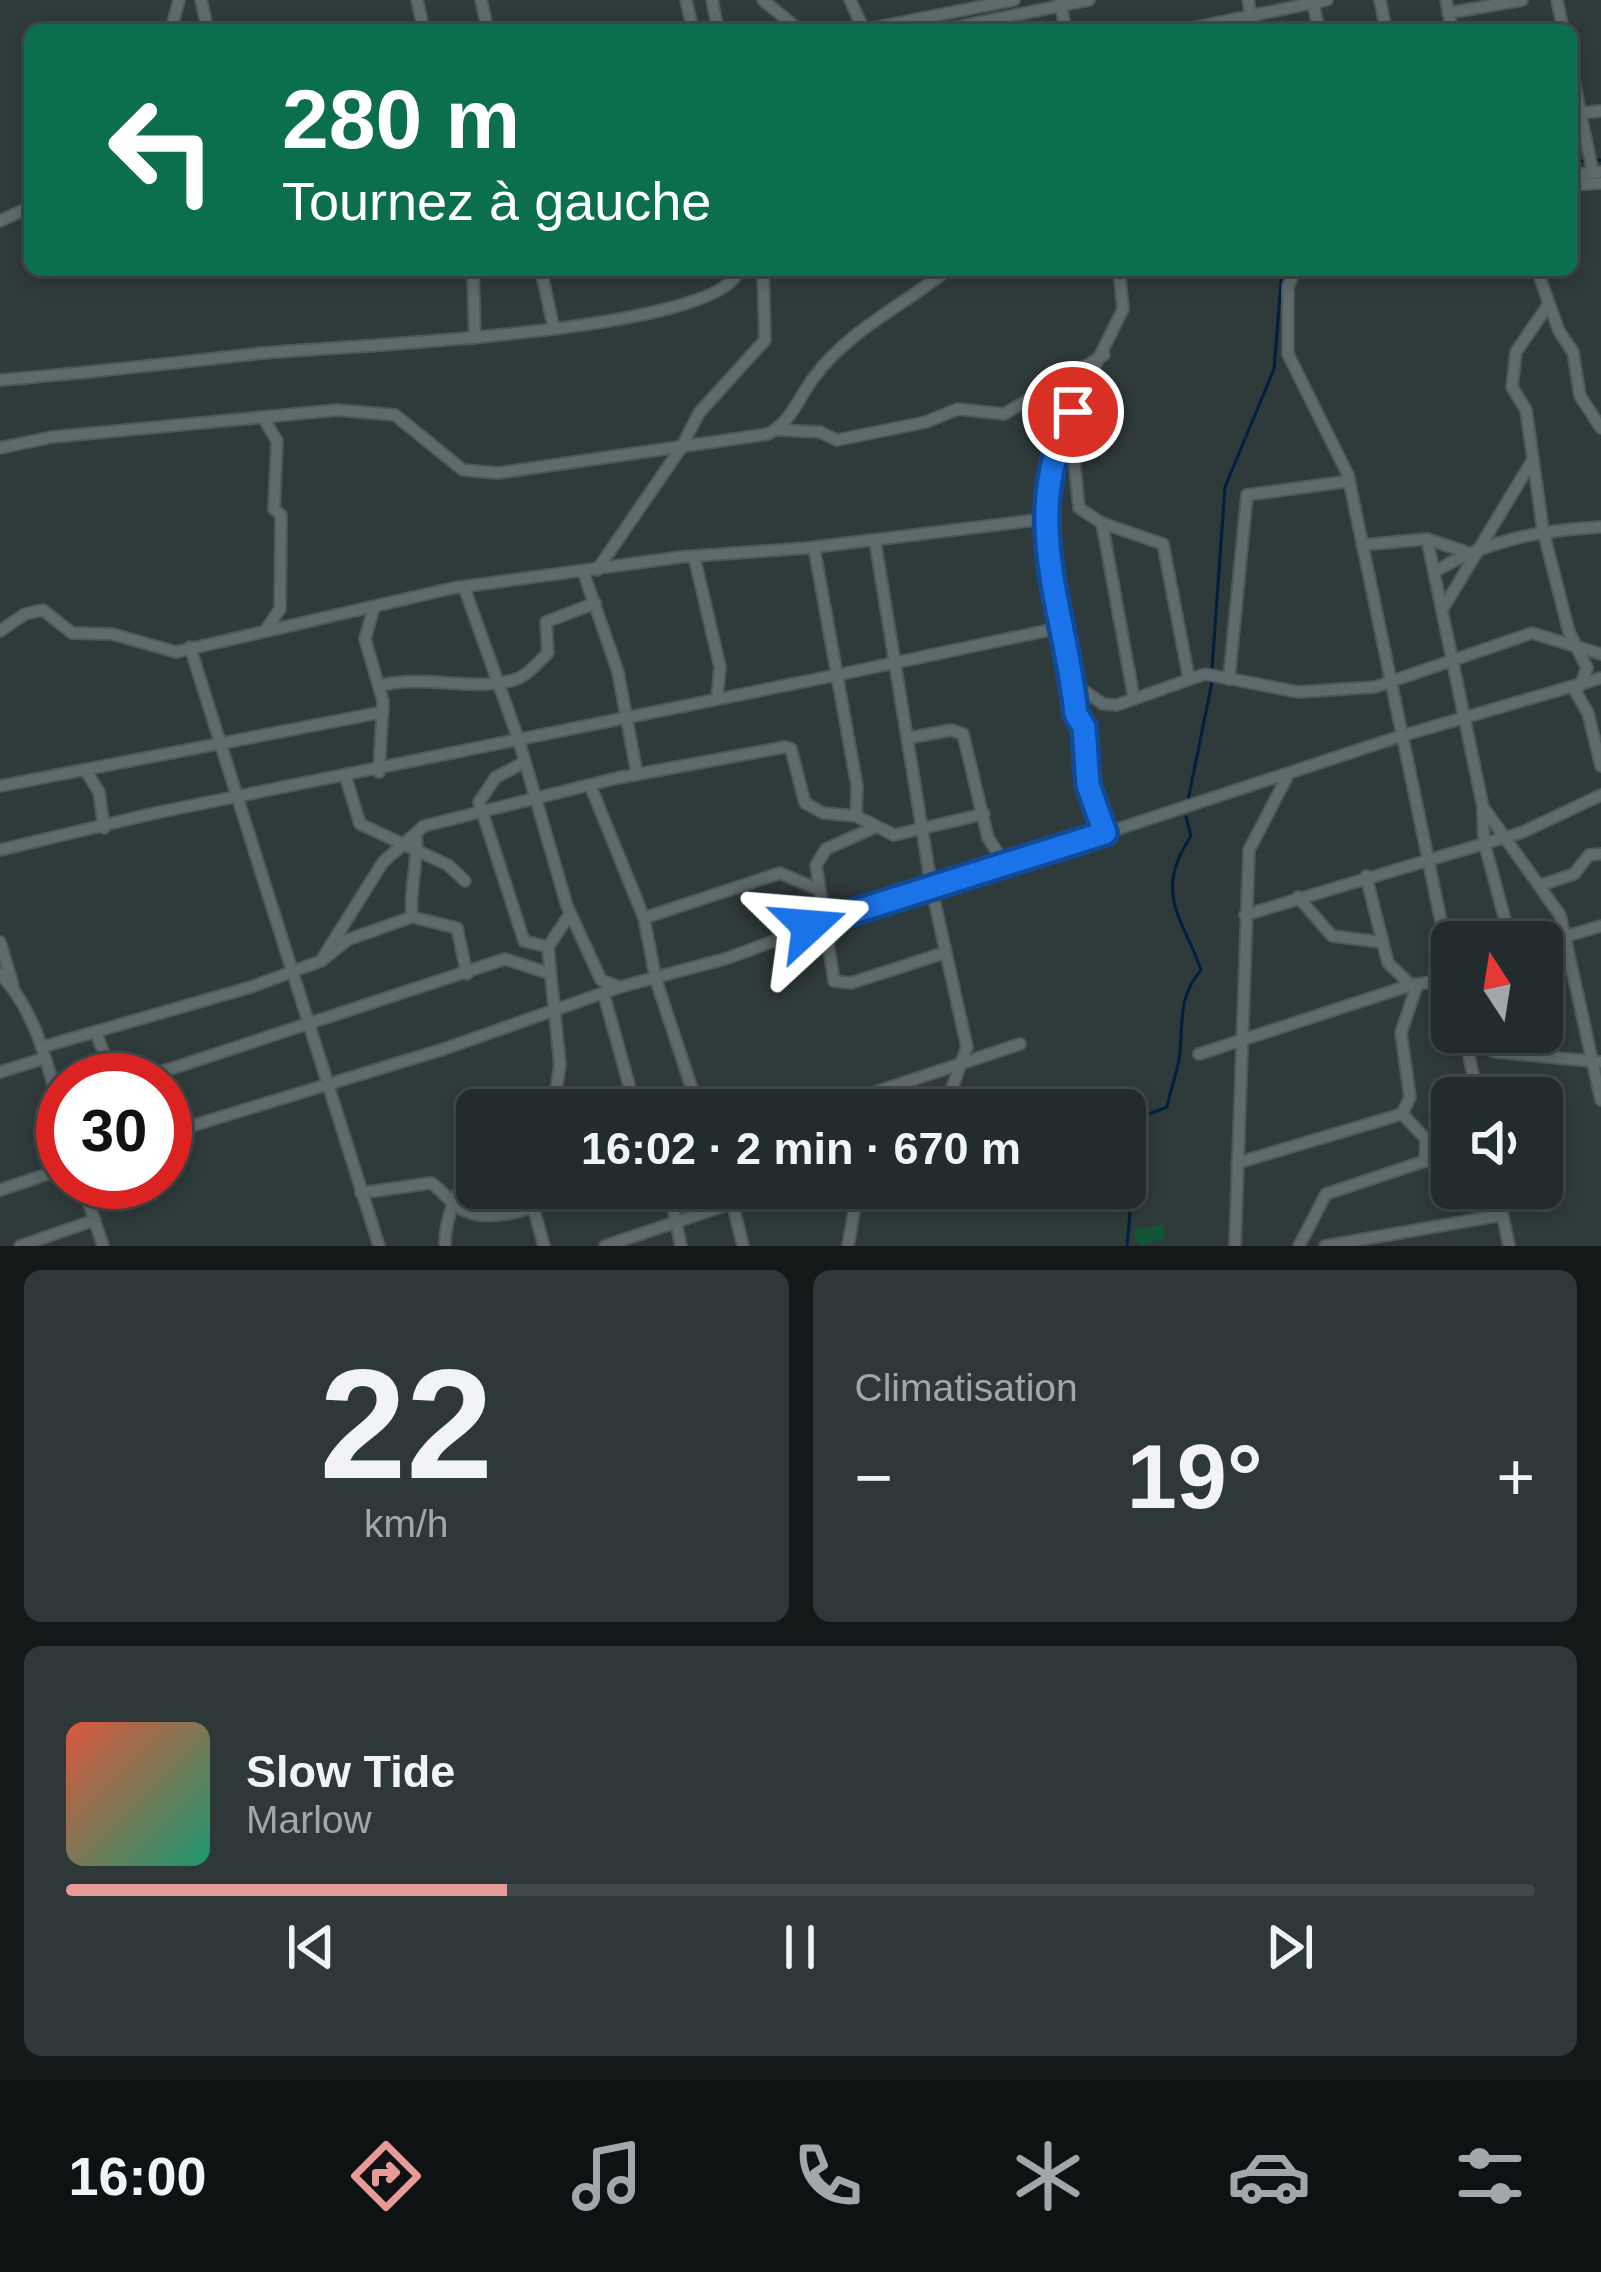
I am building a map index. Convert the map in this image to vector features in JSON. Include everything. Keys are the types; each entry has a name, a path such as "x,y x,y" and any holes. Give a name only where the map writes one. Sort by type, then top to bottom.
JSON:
{"street":[{"path":"763,0 792,24"},
{"path":"894,24 1014,0"},
{"path":"968,24 1089,0"},
{"path":"1248,0 1253,24"},
{"path":"1213,24 1327,0"},
{"path":"1447,6 1522,0"},
{"path":"1313,3 1318,24"},
{"path":"1578,103 1598,176"},
{"path":"1580,113 1601,111"},
{"path":"473,276 475,338"},
{"path":"542,276 554,329"},
{"path":"0,380 554,329 705,300 737,276"},
{"path":"597,570 681,448 699,413 766,340 763,276"},
{"path":"775,430 853,334 938,276"},
{"path":"1105,833 1088,785 1090,765 1042,525 1061,435 1123,309 1120,276"},
{"path":"1293,276 1288,286 1288,354 1349,481 1441,921"},
{"path":"1540,276 1548,305 1573,352 1580,395 1601,428"},
{"path":"1548,305 1516,352 1512,377 1526,410 1543,530 1576,646 1587,668 1577,688"},
{"path":"0,448 52,436 320,411 395,415 463,470 479,473 681,448 775,430 820,432 837,440 926,422 958,409 1004,414 1104,355"},
{"path":"264,419 277,441 274,509 280,515 280,609 265,631"},
{"path":"1061,435 1074,458 1078,508 1102,523 1163,544 1189,679"},
{"path":"1441,611 1533,458"},
{"path":"1228,679 1246,495 1349,481"},
{"path":"0,631 25,614 44,610 71,633 112,634 176,652 464,587 694,556 874,541 983,523 1036,520 1042,525"},
{"path":"1102,523 1134,699"},
{"path":"1434,572 1466,552 1543,530 1601,527"},
{"path":"1362,545 1427,539 1466,552"},
{"path":"1427,539 1483,807 1484,842 1505,921"},
{"path":"874,541 932,890 967,1047 952,1089"},
{"path":"814,548 857,787 856,816"},
{"path":"694,556 720,667 717,699"},
{"path":"583,571 629,717 637,774"},
{"path":"464,587 519,741 570,914 601,980 620,987"},
{"path":"379,686 410,677 460,683 520,678 548,653 546,622 595,603"},
{"path":"374,607 365,639 383,712 379,772"},
{"path":"0,850 236,796 379,772 1059,628"},
{"path":"1073,683 1103,704 1134,699 1205,674 1298,692 1390,683 1532,633 1601,654"},
{"path":"190,646 306,1028 379,1246"},
{"path":"192,1126 620,987 656,980 825,920 1287,777 1401,736 1601,678"},
{"path":"1577,688 1601,766"},
{"path":"0,786 383,712"},
{"path":"908,737 951,730 963,734 988,838 1006,866"},
{"path":"320,961 383,862 416,833 480,809 637,774 785,747 806,802 823,813 856,816 894,835 984,814"},
{"path":"525,762 488,784 480,809 524,941 548,947"},
{"path":"86,771 99,792 104,828"},
{"path":"1235,1246 1249,850 1287,777"},
{"path":"346,778 360,824 465,881"},
{"path":"590,785 644,918 656,980 691,1089"},
{"path":"1245,915 1506,836 1601,799"},
{"path":"1483,807 1557,907 1596,1060 1601,1100"},
{"path":"873,828 819,855 818,890 831,975 842,985 944,953"},
{"path":"412,917 409,884 418,852 416,833"},
{"path":"1541,885 1574,874 1589,855 1601,854"},
{"path":"644,918 780,873 818,890"},
{"path":"1366,876 1381,942 1396,976 1414,985"},
{"path":"1298,897 1332,936 1381,942"},
{"path":"557,1089 560,1065 551,1013 548,947 570,914"},
{"path":"0,942 13,987 44,1053 320,961 346,940 412,917 457,928 467,974"},
{"path":"1563,938 1601,926"},
{"path":"97,1033 107,1061 140,1076 306,1028 505,959 548,973"},
{"path":"0,974 13,987"},
{"path":"1199,1054 1431,981"},
{"path":"1237,1163 1402,1114 1410,1097 1401,1033 1414,985"},
{"path":"604,995 630,1089"},
{"path":"281,1036 311,1042"},
{"path":"888,1089 1020,1044"},
{"path":"1508,1053 1596,1060"},
{"path":"3,1068 36,1056"},
{"path":"1402,1114 1426,1139 1425,1161"},
{"path":"1299,1246 1326,1194 1431,1161"},
{"path":"0,1190 36,1178"},
{"path":"361,1193 431,1183 454,1204"},
{"path":"445,1246 456,1200"},
{"path":"91,1209 103,1246"},
{"path":"467,1209 480,1214 518,1209"},
{"path":"534,1209 544,1246"},
{"path":"673,1209 681,1246"},
{"path":"605,1246 718,1209"},
{"path":"734,1209 743,1246"},
{"path":"848,1246 854,1209"},
{"path":"1501,1209 1509,1246"},
{"path":"1325,1246 1502,1215"},
{"path":"20,1246 95,1220"}],"green space":[{"path":"1164,1224 1165,1238 1143,1246 1135,1241 1134,1229"}],"waterway":[{"path":"1596,160 1601,160"},
{"path":"1578,162 1584,161"},
{"path":"1212,669 1225,487 1274,369 1282,276"},
{"path":"1188,800 1212,682"},
{"path":"1127,1246 1130,1213 1121,1204 1134,1189 1146,1115 1167,1107 1179,1060 1184,1003 1201,970 1172,889 1180,856 1191,836 1186,817"}],"route":[{"path":"809,926 1105,833 1088,785 1084,727 1076,714 1072,674 1059,628 1054,571 1042,525 1058,441 1073,412"}]}
